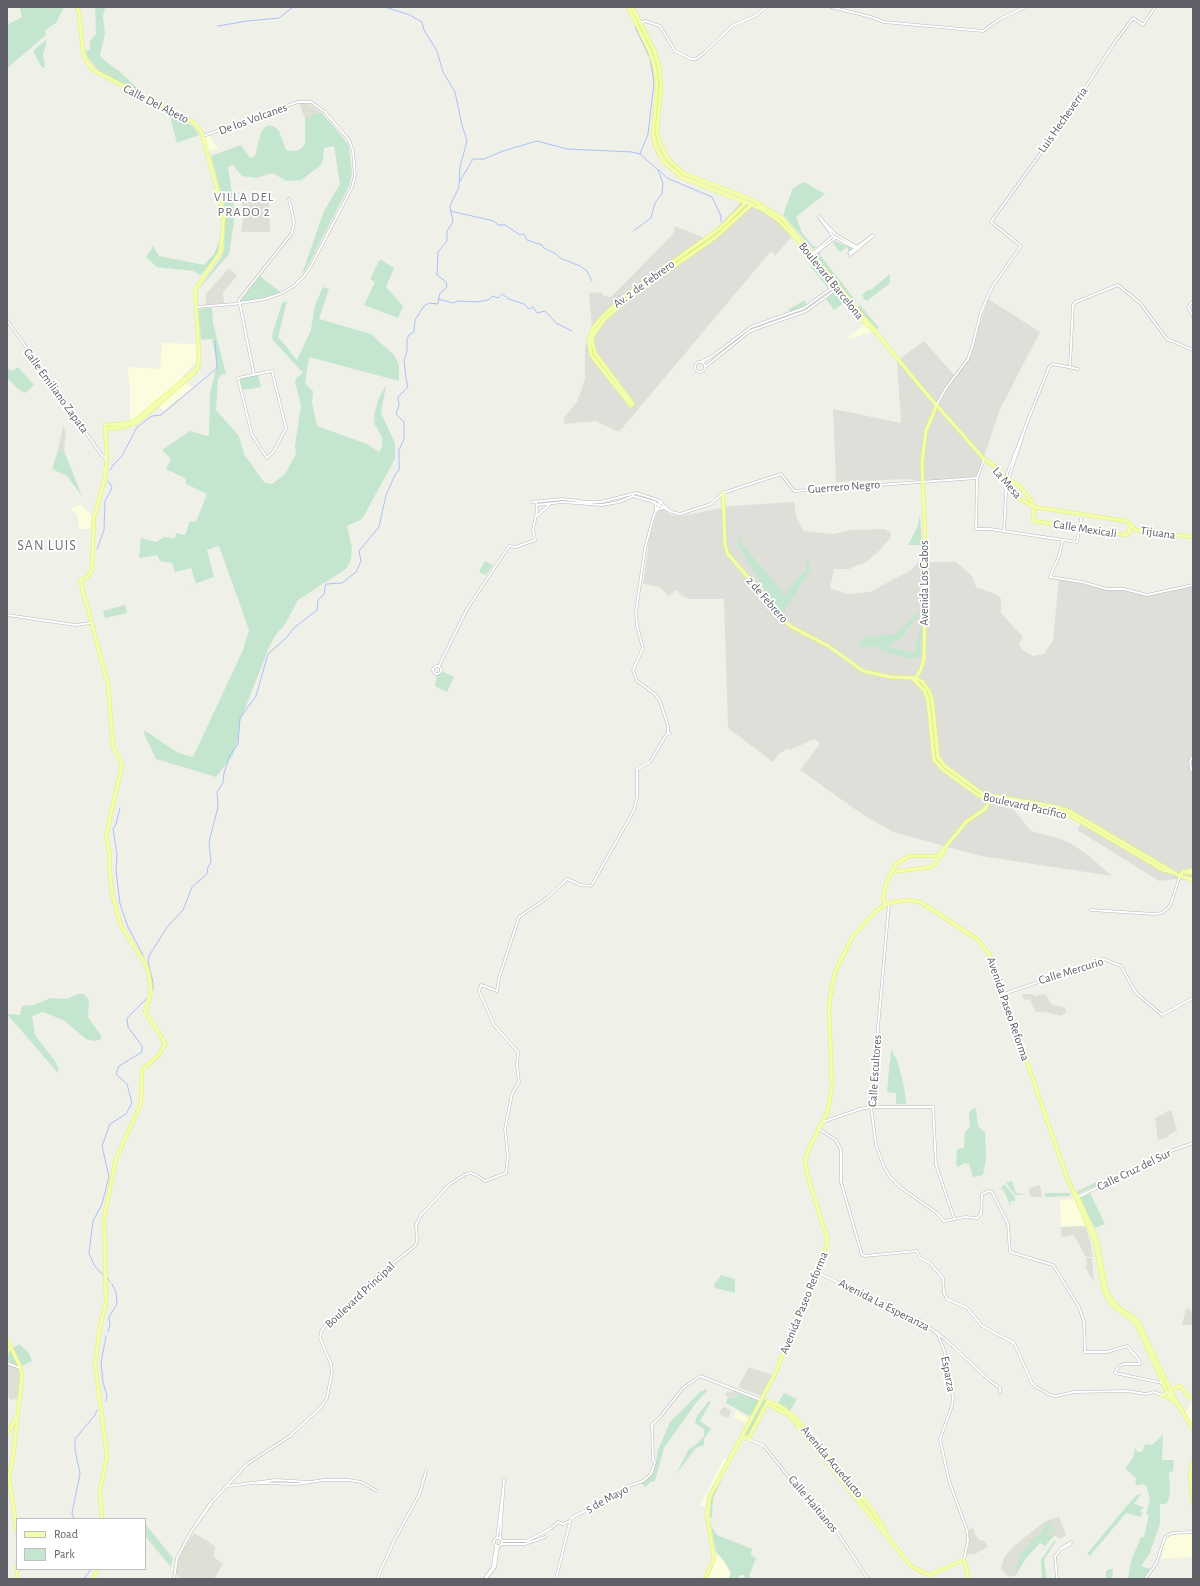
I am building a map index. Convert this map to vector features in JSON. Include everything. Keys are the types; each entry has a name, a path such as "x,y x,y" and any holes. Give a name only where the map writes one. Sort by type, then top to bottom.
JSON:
{"main road":[{"name":"Calle Del Abeto","path":"77,7 80,18 83,52 85,59 93,70 193,122 203,136 224,209 223,238 219,255 195,290 199,359 198,366 136,420 120,426 105,427 107,460"},
{"path":"628,7 658,72 653,135 654,143 664,162 683,178 745,202 771,214 790,229"},
{"path":"632,7 654,50 661,86 657,132 660,144 668,159 683,173 753,200 778,215 790,229"},
{"path":"745,202 746,197"},
{"name":"Av. 2 de Febrero","path":"745,202 743,206 719,229 626,295 603,316 593,328 589,340 591,355 632,405 595,353 592,340 594,332 605,319 628,298 716,237 751,205 753,200"},
{"name":"Boulevard Barcelona","path":"790,229 865,323 875,331 937,404"},
{"name":"La Mesa","path":"937,404 984,459 996,466 1020,499 1034,507 1103,517"},
{"name":"Avenida Los Cabos","path":"915,679 921,669 924,659 926,565 921,482 924,441 930,419 937,404"},
{"path":"102,1518 100,1492 107,1455 95,1364 100,1326 106,1302 104,1217 116,1158 141,1103 142,1070 159,1055 165,1044 162,1036 145,1012 151,990 149,974 146,965 121,926 112,893 109,864 110,855 106,836 122,765 113,746 109,686 80,580 88,577 92,570 94,517 104,482 107,460"},
{"path":"1006,480 1021,486 1034,507"},
{"name":"2 de Febrero","path":"723,493 725,545 728,554 790,626 820,641 862,671 891,677 911,677 915,679"},
{"name":"Calle Mexicali","path":"1034,507 1033,521 1126,535 1131,525"},
{"name":"Tijuana","path":"1103,517 1126,521 1136,530 1193,537"},
{"name":"Boulevard Pacífico","path":"915,679 923,682 932,699 938,757 945,766 963,780 991,799 1057,807 1071,812 1180,876 1193,880"},
{"path":"891,872 932,867 966,822 985,809 991,799"},
{"path":"885,905 883,897 886,883 891,872 900,861 909,856 939,856"},
{"path":"1180,876 1184,872 1193,871"},
{"name":"Avenida Paseo Reforma","path":"705,1579 714,1558 707,1515 710,1496 743,1437 778,1368 828,1241 807,1174 805,1160 808,1150 827,1113 832,1086 829,1011 835,972 853,936 865,921 876,911 889,903 908,900 920,902 977,939 990,955 1063,1167 1095,1242 1104,1291 1112,1305 1136,1323 1169,1391"},
{"path":"7,1339 20,1368 23,1380 9,1479 16,1526"},
{"path":"7,1353 10,1346"},
{"path":"1169,1391 1180,1386 1187,1395 1193,1397"},
{"path":"1169,1391 1173,1400 1180,1408"},
{"path":"1169,1391 1193,1428"},
{"path":"1162,1395 1173,1400"},
{"name":"Avenida Acueducto","path":"748,1439 767,1403 789,1416 887,1534 907,1562 929,1575 964,1560"},
{"path":"7,1434 18,1415"},
{"path":"743,1437 748,1439"},
{"path":"1193,1461 1190,1475 1193,1503"},
{"path":"964,1560 969,1579"}],"street":[{"path":"640,23 645,21 660,26 675,51 691,59 703,54 732,26 757,15 766,7"},
{"path":"831,7 870,16 884,22 983,31 1000,19 1025,7"},
{"name":"Luis Hecheverria","path":"937,404 946,388 968,359 984,302 1001,273 1022,246 991,222 1058,128 1115,42 1133,18 1143,25 1155,7"},
{"name":"De los Volcanes","path":"203,136 302,101 316,105 349,140 354,155 354,182 313,261 301,279 294,286 280,294 239,304"},
{"path":"254,375 239,304 243,295 292,233 294,222 289,199"},
{"path":"835,236 819,217 835,236 857,248"},
{"path":"850,254 857,248 873,235 872,237 857,248"},
{"path":"812,255 835,236"},
{"path":"1070,367 1072,307 1076,302 1118,285 1140,303 1167,339 1193,350"},
{"path":"773,320 750,331 705,367 701,372 696,370 695,365 711,357 751,327 804,308 837,286"},
{"path":"1193,301 1188,307 1193,316"},
{"path":"196,307 239,304"},
{"name":"Calle Emiliano Zapata","path":"7,320 66,401 100,454 107,460"},
{"path":"701,362 705,367"},
{"path":"1004,531 1006,480 1030,413 1052,364 1078,369"},
{"path":"272,371 286,428 274,451 267,458 253,440 238,378 254,375 272,371"},
{"path":"984,459 977,478 976,529 1004,531 1077,542 1082,513"},
{"name":"Guerrero Negro","path":"723,493 781,474 794,491 977,478"},
{"path":"660,503 633,496 619,502 602,505 566,502 537,505 532,502 565,499 601,502 614,500 633,493 660,503 668,510 680,514 710,504 723,493"},
{"path":"655,502 656,510"},
{"path":"536,517 551,503"},
{"path":"656,510 660,503"},
{"path":"439,666 441,672 435,674 433,669 436,666 439,666 470,605 509,546 516,547 535,540 533,529 537,505"},
{"path":"656,510 665,507"},
{"name":"Boulevard Principal","path":"174,1579 176,1558 191,1532 211,1504 247,1464 300,1427 319,1410 327,1398 331,1377 331,1364 320,1338 321,1332 326,1324 356,1299 377,1276 415,1246 417,1241 416,1225 421,1215 450,1184 466,1174 471,1173 485,1181 505,1174 508,1157 505,1129 512,1094 519,1082 516,1065 518,1052 494,1025 479,991 481,985 496,991 518,919 551,895 567,880 581,885 591,886 604,867 634,810 637,797 637,769 650,762 669,733 660,700 655,694 637,681 633,670 643,648 637,626 636,612 646,540 656,510"},
{"path":"1063,540 1059,556 1050,577 1082,582 1107,589 1124,589 1147,595 1193,585"},
{"path":"7,615 75,625 91,623"},
{"path":"1193,756 1190,761 1193,772"},
{"path":"1091,910 1155,914 1162,913 1170,906 1180,876"},
{"name":"Calle Escultores","path":"889,903 871,1107 876,1145 890,1177 900,1187 937,1213 944,1221 954,1218"},
{"name":"Calle Mercurio","path":"1004,994 1095,962 1109,960 1121,966 1136,993 1162,1015 1193,998"},
{"path":"823,1122 860,1109 871,1107 933,1107 936,1165 954,1218 965,1216 977,1218 981,1214 982,1194 989,1191 992,1192 1008,1224 1010,1252 1053,1265 1079,1307 1084,1322 1085,1352 1107,1352 1124,1346 1129,1347 1139,1360 1140,1364 1123,1364 1118,1367 1115,1373 1165,1382"},
{"path":"819,1129 836,1140 841,1150 840,1182 862,1255 865,1256 917,1251 920,1258 930,1263 942,1278 944,1293 947,1299 970,1310 982,1326 1013,1342 1032,1383 1050,1395 1056,1396 1074,1392 1090,1391 1127,1391 1146,1394 1154,1392 1162,1395 1169,1391"},
{"name":"Calle Cruz del Sur","path":"1076,1197 1146,1164 1154,1157 1193,1143"},
{"name":"Avenida La Esperanza","path":"816,1272 895,1311 919,1320 937,1332 1000,1388 1000,1392"},
{"name":"Esparza","path":"937,1332 944,1350 953,1397 940,1439 949,1481 967,1530 968,1540 964,1560"},
{"path":"7,1363 20,1368"},
{"name":"5 de Mayo","path":"571,1520 608,1499 623,1488 647,1479 651,1474 654,1461 652,1425 661,1416 680,1390 700,1376 762,1400"},
{"name":"Calle Haitianos","path":"748,1439 764,1446 815,1510 835,1529 868,1579"},
{"path":"377,1579 394,1541 420,1493 426,1471"},
{"path":"227,1486 276,1480 309,1482 323,1480 357,1481 377,1492"},
{"path":"498,1538 504,1481"},
{"path":"497,1545 502,1542 527,1541 550,1529 558,1522 563,1524 571,1520"},
{"path":"556,1579 571,1520"},
{"path":"1145,1579 1156,1564 1165,1537 1172,1533 1193,1532"},
{"path":"498,1538 502,1542 527,1544 545,1537"},
{"path":"485,1579 496,1561 497,1545 493,1541 498,1538"},
{"path":"1057,1579 1055,1556 1071,1543"}],"shaded area":[{"path":"303,102 313,106 321,112 305,118 299,103"},
{"path":"210,136 218,149 209,152 204,137"},
{"path":"742,201 771,214 793,235 775,256 771,251 619,432 596,421 564,424 564,418 577,402 585,380 585,346 590,340 592,331 589,293 601,292 604,296 611,297 673,234 675,226 707,239"},
{"path":"242,202 269,202 270,232 241,232 243,217"},
{"path":"229,268 237,276 223,292 224,303 206,305 206,294"},
{"path":"988,299 1040,332 1000,409 977,478 921,481 907,479 836,482 833,409 901,423 897,361 924,341 954,375 970,354"},
{"path":"865,324 871,332 845,340"},
{"path":"162,343 196,344 196,362 182,377 192,388 163,411 155,402 138,417 130,420 130,387 127,367 160,369"},
{"path":"63,426 66,431 64,451 58,450"},
{"path":"794,502 796,516 803,531 832,534 852,530 885,529 891,533 890,538 879,551 866,562 849,569 834,569 830,588 847,594 870,592 911,570 918,562 956,562 972,576 976,587 998,595 1001,599 1001,613 1023,637 1019,643 1021,649 1033,656 1044,654 1053,640 1059,578 1084,583 1107,590 1122,588 1147,596 1193,586 1193,881 1178,879 1159,881 1077,830 1081,824 1070,817 1038,809 1010,805 1031,831 1058,838 1072,844 1089,856 1112,876 981,856 893,832 862,814 800,770 820,744 815,739 789,750 788,748 779,754 773,762 728,728 724,599 689,599 681,595 676,590 668,596 660,587 643,584 649,540 656,516 660,509 664,509 671,515 682,516 731,506"},
{"path":"81,504 92,516 90,529 79,529 78,517 71,508"},
{"path":"1022,994 1034,994 1034,996 1046,994 1051,1004 1065,1008 1066,1012 1062,1016 1045,1012 1036,1012 1029,999 1024,1000"},
{"path":"1169,1111 1172,1113 1177,1131 1170,1134 1168,1137 1158,1140 1155,1118"},
{"path":"1040,1185 1042,1197 1030,1197 1029,1188"},
{"path":"1074,1199 1086,1226 1061,1227 1060,1200"},
{"path":"1085,1226 1090,1240 1093,1257 1086,1257 1074,1235 1061,1237 1061,1227"},
{"path":"1085,1258 1092,1258 1094,1282 1085,1267 1087,1263"},
{"path":"1186,1309 1190,1309 1193,1314 1193,1325 1182,1325"},
{"path":"8,1364 19,1368 21,1376 19,1398 10,1400 7,1393"},
{"path":"749,1367 772,1375 761,1396 738,1387"},
{"path":"736,1391 738,1393 736,1398 725,1396 727,1392"},
{"path":"1193,1400 1193,1421 1190,1422 1185,1413"},
{"path":"725,1407 731,1411 728,1418 719,1414 722,1408"},
{"path":"736,1411 751,1420 749,1425 733,1417"},
{"path":"724,1458 727,1460 707,1495 705,1507 700,1505"},
{"path":"1059,1516 1066,1535 1061,1539 1055,1536 1040,1543 1026,1558 1016,1575 1009,1577 1001,1569 1004,1557 1014,1546 1044,1522"},
{"path":"973,1527 976,1536 980,1541 984,1540 988,1547 975,1554 966,1555 969,1544 969,1530"},
{"path":"194,1533 215,1546 214,1557 223,1564 214,1579 181,1579 175,1573 178,1557"},
{"path":"1193,1533 1193,1557 1161,1559 1165,1541 1169,1536"},
{"path":"716,1552 724,1561 731,1573 728,1579 708,1579 715,1563"}],"green space":[{"path":"20,7 64,7 56,23 45,30 46,35 7,68 7,25 22,17"},
{"path":"95,7 105,8 103,16 105,34 100,55 147,97 98,70 88,58 85,51 90,50 90,41 96,34"},
{"path":"46,40 43,54 45,67 42,68 33,51"},
{"path":"321,112 349,146 352,172 350,184 306,270 302,274 324,211 340,184 334,146 324,148 323,160 320,166 301,180 286,181 273,173 256,178 242,176 233,165 228,167 235,215 229,254 198,290 220,259 224,250 225,209 211,156 241,145 250,158 255,156 261,132 265,127 270,125 279,131 286,150 296,151 302,148 305,143 305,118"},
{"path":"169,113 193,126 199,135 177,143"},
{"path":"804,182 825,194 796,217 802,233 813,246 817,247 813,249 783,215 793,188"},
{"path":"219,241 218,253 201,275 193,271 157,267 146,257 153,246 159,256 204,265 214,254"},
{"path":"835,241 852,248 849,252 847,247 840,252 833,243"},
{"path":"820,252 820,255 856,301 854,303 817,257 817,254"},
{"path":"380,259 394,268 386,287 403,306 398,318 364,305 375,282 370,279"},
{"path":"813,264 816,265 830,283 827,290 827,287 810,266"},
{"path":"890,274 890,283 867,301 865,300 862,295 869,289 871,290"},
{"path":"260,276 282,293 240,303 242,299"},
{"path":"323,287 329,289 319,319 371,334 394,355 399,365 399,381 309,357 305,383 313,391 312,402 317,426 367,444 379,452 382,447 382,437 375,425 374,415 378,400 386,385 381,413 395,443 395,459 362,519 347,526 352,548 351,559 346,569 298,600 284,626 276,634 269,647 239,724 238,741 233,755 216,777 156,759 145,736 144,730 178,753 193,757 243,650 249,630 219,546 207,550 214,577 186,587 196,583 191,568 175,572 172,563 160,561 157,555 139,558 141,538 156,542 164,537 175,538 176,533 185,535 190,521 196,522 207,494 186,484 185,478 166,469 171,459 162,450 190,431 207,436 209,434 210,393 217,365 212,339 201,340 198,309 212,308 213,323 226,374 221,375 218,379 216,410 239,436 244,454 261,478 265,483 272,484 285,474 296,454 295,446 301,405 295,382 296,378 303,373 272,339 273,332 282,303 287,301 278,338 297,360 311,330 315,305"},
{"path":"834,293 838,293 845,302 834,310 826,299"},
{"path":"805,300 806,305 792,312 789,311 789,309"},
{"path":"860,305 879,328 877,329 857,308"},
{"path":"7,361 8,369 12,371 18,367 34,385 25,393 17,388 7,378"},
{"path":"258,375 261,387 242,390 240,379"},
{"path":"58,450 64,451 82,496 67,476 52,469"},
{"path":"920,515 922,547 919,545 908,545 917,528"},
{"path":"740,530 742,544 782,590 784,597 786,592 807,568 803,554 809,563 810,570 784,612 781,612 773,604 738,546"},
{"path":"485,561 493,565 486,575 479,572"},
{"path":"125,605 127,613 105,618 103,611"},
{"path":"920,611 922,616 919,615 900,639 890,643 889,647 914,653 922,621 920,657 906,658 881,651 879,647 857,647 865,637 895,634"},
{"path":"441,671 454,677 447,692 435,686 437,674"},
{"path":"78,994 84,994 89,1000 88,1017 102,1037 99,1040 93,1041 86,1039 65,1021 43,1012 32,1016 35,1035 55,1061 58,1068 58,1073 7,1014 20,1015 22,1006 34,1005 51,998 67,999"},
{"path":"891,1050 897,1060 904,1087 906,1104 896,1104 896,1093 887,1092"},
{"path":"976,1108 978,1126 985,1132 986,1159 983,1175 973,1177 969,1164 965,1163 958,1167 956,1164 957,1149 964,1148 965,1132 970,1127 969,1113 972,1109"},
{"path":"1101,1180 1103,1183 1078,1194 1078,1191"},
{"path":"1012,1181 1016,1193 1027,1195 1015,1195 1006,1183"},
{"path":"1003,1185 1005,1185 1015,1197 1015,1201 1011,1201 1010,1205 1004,1191 1001,1189"},
{"path":"1045,1193 1069,1193 1071,1196 1045,1197"},
{"path":"1090,1193 1105,1224 1095,1228 1080,1198"},
{"path":"721,1275 735,1279 735,1293 715,1288 714,1285"},
{"path":"19,1344 29,1353 32,1361 20,1367 7,1362 7,1352"},
{"path":"708,1390 698,1400 664,1448 655,1481 650,1482 646,1487 640,1483 647,1480 654,1472 658,1450 670,1422 701,1391"},
{"path":"738,1393 759,1401 751,1417 726,1403 728,1397 736,1398"},
{"path":"784,1393 797,1399 790,1411 778,1403"},
{"path":"764,1399 767,1401 748,1436 745,1435"},
{"path":"709,1401 711,1402 700,1421 711,1429 704,1439 704,1445 696,1448 676,1474 689,1449 698,1443 704,1436 704,1429 695,1423 697,1416"},
{"path":"1163,1435 1162,1460 1174,1460 1173,1471 1169,1473 1170,1492 1168,1501 1166,1504 1160,1504 1160,1524 1149,1555 1141,1566 1150,1569 1143,1579 1128,1579 1131,1561 1141,1537 1144,1537 1149,1515 1146,1515 1150,1499 1146,1486 1143,1484 1136,1485 1135,1482 1137,1479 1125,1468 1133,1458 1135,1448 1137,1452 1142,1452 1145,1444 1152,1445"},
{"path":"723,1477 713,1498 712,1517 710,1517 711,1498"},
{"path":"1141,1494 1134,1504 1144,1507 1140,1511 1142,1513 1141,1517 1126,1513 1090,1556 1087,1554 1130,1502 1137,1495"},
{"path":"1051,1521 1050,1529 1047,1534 1050,1536 1053,1532 1051,1525 1056,1530 1052,1535 1053,1537 1045,1546 1040,1543 1026,1558 1015,1575 1020,1555 1031,1544 1029,1541 1039,1535 1047,1523"},
{"path":"146,1525 173,1558 171,1567 146,1537"},
{"path":"711,1526 717,1535 752,1549 751,1555 756,1558 749,1576 752,1579 744,1579 744,1575 740,1575 738,1579 728,1579 731,1573 724,1561 716,1552"},
{"path":"1054,1541 1056,1541 1044,1560 1047,1579 1042,1579 1041,1560"},
{"path":"1113,1569 1112,1579 1106,1579 1106,1571"}],"waterway":[{"path":"218,26 279,18 293,7"},
{"path":"153,989 153,982 148,962 149,956 167,927 183,910 192,887 208,873 207,869 211,862 209,842 218,807 217,792 223,783 224,773 230,755 238,744 240,718 256,696 268,654 285,639 295,627 317,610 318,600 324,594 326,584 342,583 356,572 361,561 359,551 379,527 386,495 395,475 399,470 399,450 404,439 404,422 396,414 399,405 398,397 408,387 404,360 407,352 407,339 409,335 414,332 415,320 424,306 429,303 438,304 440,293 447,287 446,282 437,275 438,252 447,241 447,231 453,222 450,206 459,187 460,167 467,141 455,92 443,72 437,51 424,30 422,22 410,15 385,7"},
{"path":"635,27 650,58 654,82 648,134 640,154"},
{"path":"460,181 473,159 484,159 503,151 537,141 567,149 632,152 640,154 658,170 663,183 662,194 655,203 651,218 633,231"},
{"path":"659,170 667,178 712,197 721,216 721,222"},
{"path":"450,211 494,221 498,225 505,225 520,235 524,234 527,240 542,245 544,248 556,254 560,258 580,266 587,271 592,281"},
{"path":"438,299 453,303 458,301 476,302 488,300 493,296 498,298 502,294 509,299 524,304 529,309 533,307 537,313 545,311 556,323 572,331"},
{"path":"110,470 122,456 137,427 152,416 161,415 217,368 215,341"},
{"path":"97,549 104,530 105,501 112,487 108,481"},
{"path":"120,808 116,824 113,829 117,854 116,871 120,904 128,927 143,955"},
{"path":"103,1275 94,1265 89,1253 93,1221 102,1204 109,1177 102,1146 110,1124 126,1114 132,1103 127,1084 116,1074 119,1066 142,1052 142,1046 128,1027 127,1018 146,999"},
{"path":"107,1278 110,1281"},
{"path":"108,1332 110,1325 109,1317 117,1304 116,1292 112,1284"},
{"path":"106,1336 101,1363 103,1382 107,1396 106,1401"},
{"path":"74,1518 72,1513 80,1474 75,1449 75,1439 95,1415 97,1410"},
{"path":"84,1579 90,1570"}],"district":[{"name":"VILLA DEL PRADO 2","path":"244,204"},
{"name":"SAN LUIS","path":"47,546"}]}
